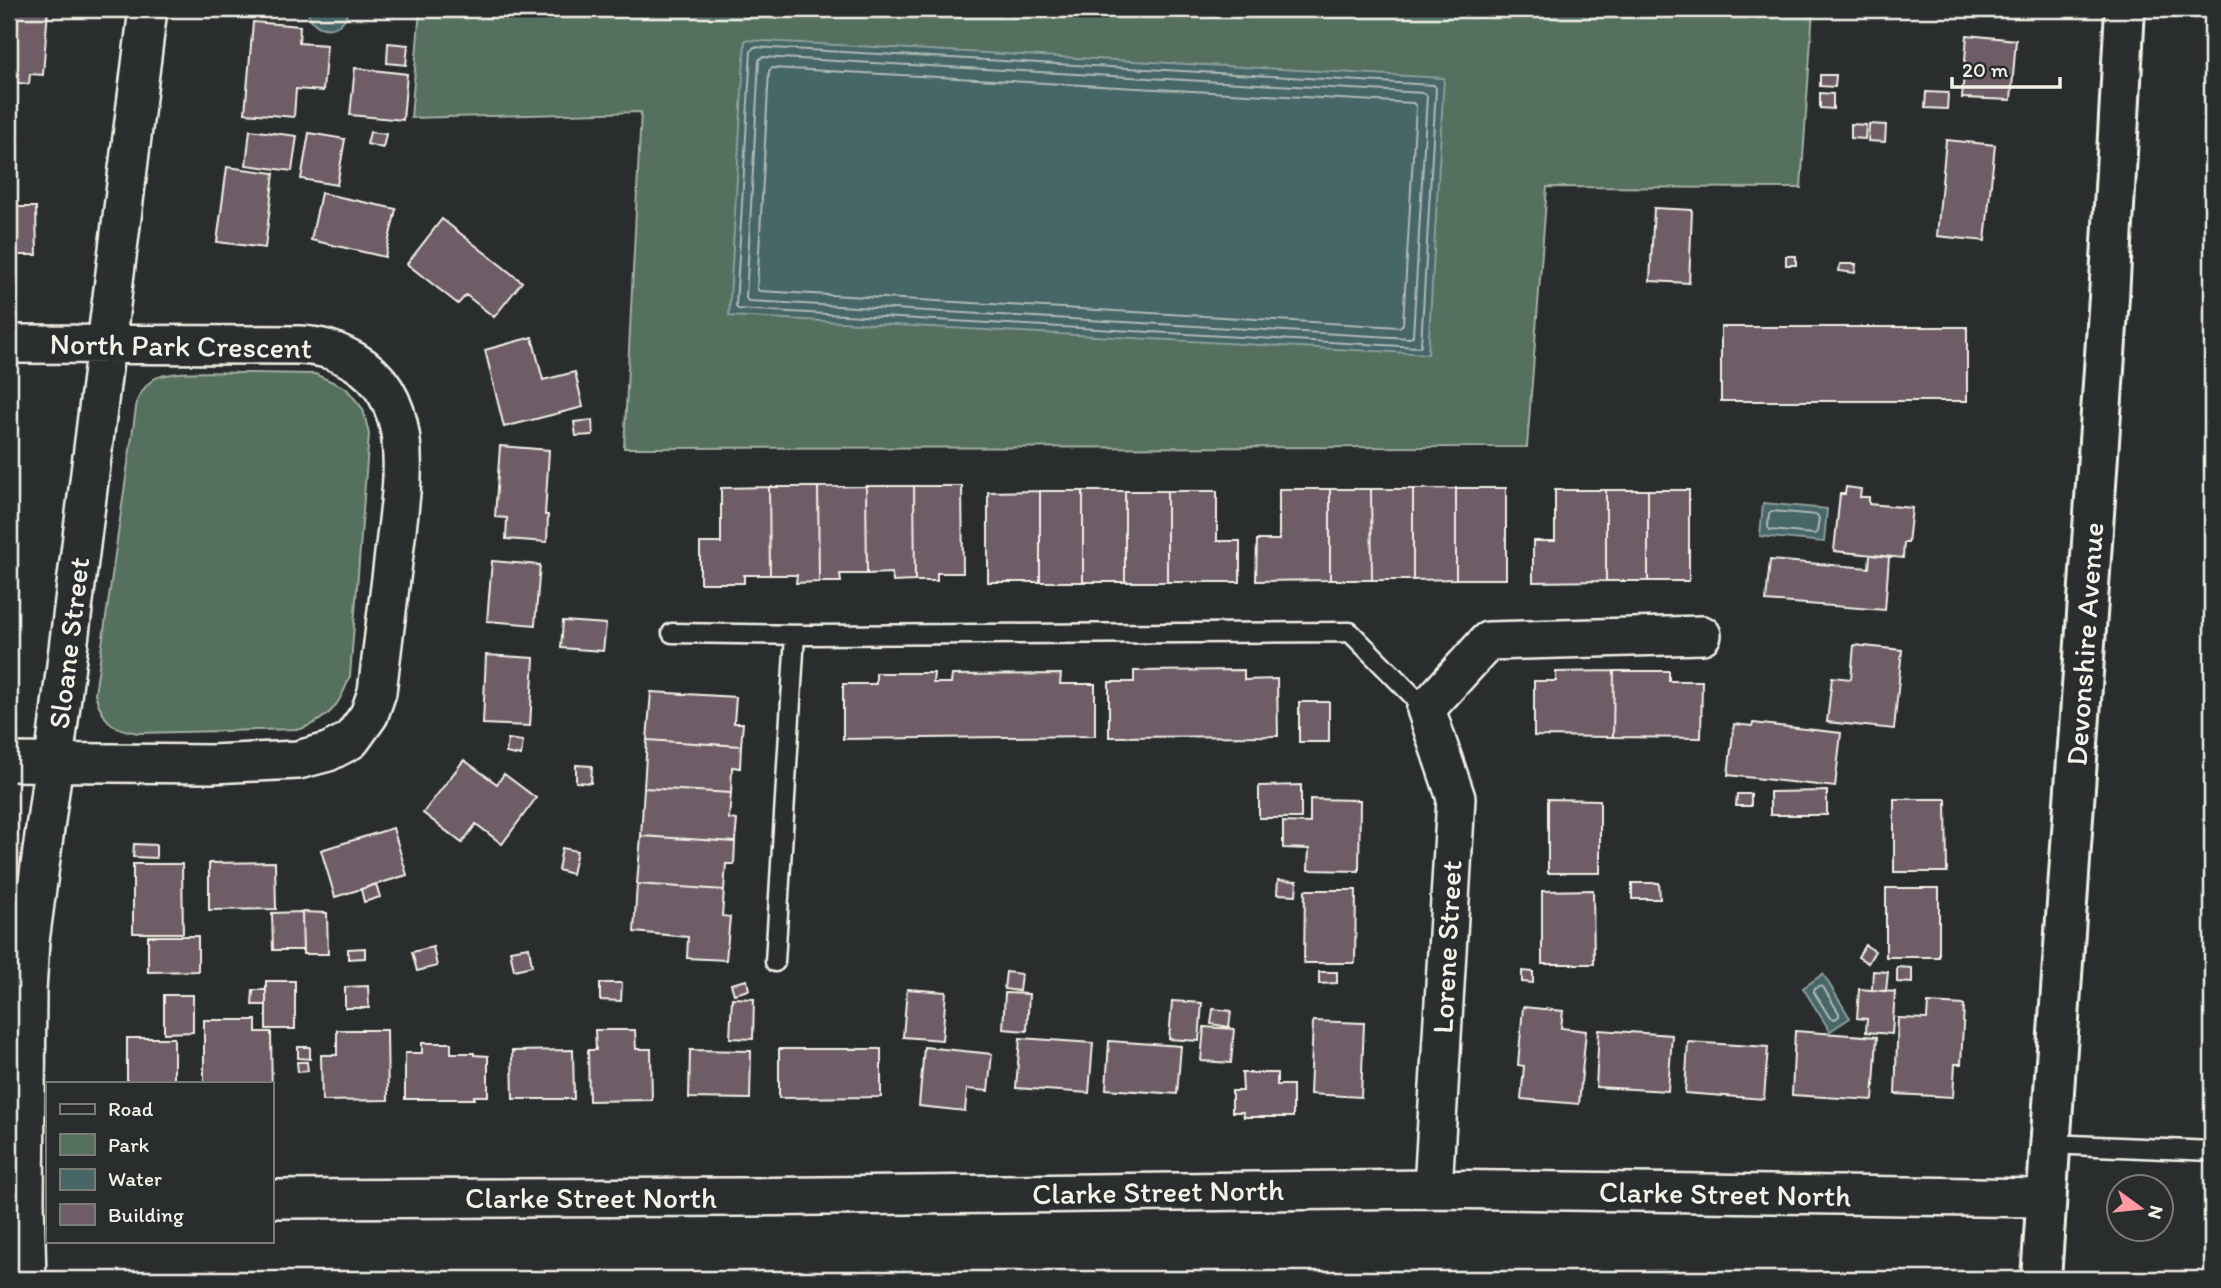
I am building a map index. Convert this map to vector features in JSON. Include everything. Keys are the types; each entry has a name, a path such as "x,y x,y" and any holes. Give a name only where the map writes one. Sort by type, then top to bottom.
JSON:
{"main road":[{"name":"Devonshire Avenue","path":"2040,1279 2106,337 2125,9"}],"street":[{"name":"Sloane Street","path":"27,1279 27,991 30,940 148,9"},
{"name":"North Park Crescent","path":"9,344 318,345 335,350 368,369 382,384 400,427 402,454 397,522 377,692 369,715 351,740 328,752 299,760 211,764 9,762"},
{"path":"1426,709 1488,641 1702,635"},
{"name":"Lorene Street","path":"1426,709 1456,798 1433,1189"},
{"name":"Clarke Street North","path":"273,1199 732,1198 1433,1189 2045,1198"}],"lane":[{"path":"672,633 796,635 1350,632 1426,709"},
{"path":"775,962 796,635"},
{"path":"2049,1144 2212,1151"}],"green space":[{"path":"420,9 1813,9 1801,188 1547,187 1527,447 624,448 641,112 411,118"},
{"path":"173,374 315,374 346,388 363,409 369,434 350,676 338,703 320,720 301,729 138,733 115,726 101,711 95,694 137,401 142,392 154,379"}],"water":[{"path":"307,9 348,9 341,24 328,28 315,24"},
{"path":"745,40 1444,78 1428,354 729,316"},
{"path":"1763,503 1827,509 1824,542 1760,536"},
{"path":"1823,974 1850,1018 1830,1031 1803,988"}],"building":[{"path":"9,9 48,9 43,75 30,74 29,84 9,82"},
{"path":"2004,9 2004,14 1957,11"},
{"path":"253,22 300,26 299,43 327,45 323,91 296,89 294,117 245,113"},
{"path":"1967,35 2016,40 2011,100 1962,98"},
{"path":"388,43 408,45 406,65 387,63"},
{"path":"355,68 407,74 403,120 350,115"},
{"path":"1820,75 1836,75 1835,87 1820,86"},
{"path":"1926,92 1948,93 1947,109 1925,108"},
{"path":"1820,93 1833,94 1833,109 1820,108"},
{"path":"1851,124 1866,125 1865,139 1851,138"},
{"path":"1869,124 1886,125 1885,142 1868,141"},
{"path":"250,130 297,136 292,171 246,165"},
{"path":"370,132 386,134 383,148 367,144"},
{"path":"309,133 345,139 337,185 301,179"},
{"path":"1946,140 1995,145 1985,241 1937,236"},
{"path":"227,167 274,173 265,248 217,242"},
{"path":"321,193 396,209 385,257 311,240"},
{"path":"9,207 36,207 37,255 9,255"},
{"path":"1654,208 1692,210 1689,283 1650,281"},
{"path":"442,219 522,282 494,317 466,295 458,304 407,264"},
{"path":"1786,256 1796,256 1796,265 1786,265"},
{"path":"1840,264 1856,264 1855,273 1839,271"},
{"path":"1721,327 1967,327 1967,401 1721,401"},
{"path":"532,337 543,380 575,372 583,407 504,427 485,350"},
{"path":"592,420 593,435 576,436 574,422"},
{"path":"500,446 549,450 545,515 548,515 547,542 506,539 507,518 495,517"},
{"path":"866,486 914,486 915,581 893,582 892,573 867,574"},
{"path":"866,486 867,574 840,574 841,582 819,582 818,487"},
{"path":"914,486 962,486 963,573 937,573 937,581 915,581"},
{"path":"769,487 818,487 819,582 796,583 797,575 770,575"},
{"path":"769,487 770,575 744,575 744,583 700,583 700,543 721,543 721,488"},
{"path":"1846,487 1861,489 1860,497 1869,497 1869,504 1912,508 1908,543 1904,543 1903,558 1834,551 1840,494 1845,494"},
{"path":"1456,488 1456,579 1413,580 1413,489"},
{"path":"1456,488 1506,488 1506,579 1456,579"},
{"path":"1279,489 1330,489 1330,580 1256,581 1257,540 1279,540"},
{"path":"1330,489 1371,489 1372,580 1330,580"},
{"path":"1371,489 1413,489 1413,580 1372,580"},
{"path":"1555,490 1606,490 1606,581 1533,582 1533,541 1555,541"},
{"path":"1606,490 1648,490 1648,581 1606,581"},
{"path":"1648,490 1689,490 1689,581 1648,581"},
{"path":"1040,491 1040,582 988,582 988,492"},
{"path":"1040,491 1083,491 1083,582 1040,582"},
{"path":"1083,491 1125,491 1125,582 1083,582"},
{"path":"1125,491 1167,491 1167,582 1125,582"},
{"path":"1167,491 1217,491 1217,541 1240,541 1240,582 1167,582"},
{"path":"1870,555 1889,557 1885,610 1766,601 1770,560 1869,568"},
{"path":"492,561 540,565 535,625 487,621"},
{"path":"563,621 606,624 603,651 561,648"},
{"path":"1854,645 1902,650 1894,729 1827,722 1832,677 1851,679"},
{"path":"486,655 534,658 530,726 483,724"},
{"path":"1244,670 1244,680 1277,679 1278,736 1109,737 1109,682 1134,682 1134,671"},
{"path":"1614,671 1669,671 1669,681 1702,681 1701,738 1613,737"},
{"path":"1614,671 1613,737 1534,736 1534,681 1556,681 1556,672"},
{"path":"876,673 934,673 933,683 951,683 952,675 1061,674 1060,684 1095,684 1095,736 843,739 843,684 876,684"},
{"path":"651,692 736,697 734,723 743,723 741,746 647,740"},
{"path":"1299,702 1329,702 1329,742 1299,742"},
{"path":"1753,723 1841,733 1835,787 1728,775 1734,724 1752,726"},
{"path":"508,739 523,741 521,756 506,753"},
{"path":"647,740 741,746 740,768 732,767 731,793 644,788"},
{"path":"464,760 497,784 504,774 536,798 502,844 476,824 462,843 423,813"},
{"path":"576,765 592,766 591,783 576,782"},
{"path":"1301,785 1301,818 1259,818 1259,786"},
{"path":"644,788 731,793 729,819 737,820 735,842 641,836"},
{"path":"1827,791 1827,815 1770,815 1770,792"},
{"path":"1737,794 1751,794 1751,806 1736,806"},
{"path":"1310,799 1360,800 1359,871 1308,870 1309,849 1283,848 1283,822 1310,823"},
{"path":"1548,799 1600,800 1600,873 1548,873"},
{"path":"1894,799 1946,799 1947,872 1894,872"},
{"path":"393,828 407,875 335,897 321,850"},
{"path":"641,836 735,842 734,864 726,864 724,890 637,884"},
{"path":"134,844 156,845 156,858 133,857"},
{"path":"562,848 577,851 572,874 558,870"},
{"path":"275,862 276,909 209,910 209,863"},
{"path":"133,864 182,864 183,933 133,933"},
{"path":"1278,880 1297,881 1296,895 1277,894"},
{"path":"1632,883 1659,883 1660,899 1632,899"},
{"path":"376,884 380,897 364,902 361,889"},
{"path":"637,884 724,890 722,916 730,917 726,960 687,958 688,937 634,932"},
{"path":"1886,888 1939,888 1939,957 1886,957"},
{"path":"1305,890 1356,890 1355,963 1304,963"},
{"path":"1593,890 1594,964 1542,964 1542,891"},
{"path":"302,912 303,950 273,950 272,913"},
{"path":"302,912 327,913 328,954 303,954"},
{"path":"148,936 198,936 198,971 148,972"},
{"path":"1865,945 1875,951 1868,963 1858,957"},
{"path":"433,947 437,966 417,971 412,952"},
{"path":"529,947 532,966 514,970 510,950"},
{"path":"365,948 365,958 348,959 348,949"},
{"path":"1897,967 1912,968 1912,983 1897,982"},
{"path":"1522,971 1533,972 1533,983 1522,982"},
{"path":"1873,971 1888,972 1886,991 1872,990"},
{"path":"1006,972 1021,974 1019,991 1004,989"},
{"path":"1319,972 1337,972 1337,983 1319,984"},
{"path":"747,980 749,990 734,994 731,984"},
{"path":"266,981 295,981 295,1029 266,1029"},
{"path":"600,983 622,983 621,1001 600,1000"},
{"path":"368,986 369,1008 345,1008 345,987"},
{"path":"907,989 946,992 942,1040 903,1037"},
{"path":"1859,989 1895,992 1892,1034 1866,1032 1867,1019 1857,1018"},
{"path":"253,990 266,990 266,1005 252,1005"},
{"path":"1005,993 1029,994 1027,1031 1003,1029"},
{"path":"164,995 193,995 193,1032 164,1033"},
{"path":"732,998 754,999 753,1039 730,1038"},
{"path":"1172,1001 1202,1003 1199,1041 1169,1039"},
{"path":"1928,1003 1964,1005 1961,1064 1955,1064 1953,1097 1895,1094 1898,1018 1927,1019"},
{"path":"1523,1007 1563,1011 1561,1028 1586,1031 1579,1104 1521,1099 1524,1066 1518,1065"},
{"path":"1213,1009 1231,1011 1229,1027 1211,1024"},
{"path":"204,1020 256,1020 256,1032 271,1032 272,1082 204,1082"},
{"path":"1313,1021 1364,1023 1361,1097 1310,1094"},
{"path":"1204,1027 1234,1029 1231,1063 1201,1061"},
{"path":"337,1030 387,1030 388,1100 322,1101 321,1055 337,1055"},
{"path":"595,1030 635,1030 636,1049 651,1049 652,1100 589,1101 588,1050 596,1050"},
{"path":"1599,1030 1672,1035 1668,1091 1596,1087"},
{"path":"1795,1031 1877,1037 1873,1100 1792,1095"},
{"path":"127,1038 174,1038 174,1082 127,1082"},
{"path":"1020,1038 1093,1043 1089,1093 1016,1088"},
{"path":"1109,1041 1181,1046 1177,1094 1106,1089"},
{"path":"1688,1042 1768,1047 1764,1099 1685,1093"},
{"path":"422,1043 451,1043 451,1053 488,1056 488,1096 474,1096 474,1099 405,1099 405,1053 422,1053"},
{"path":"298,1047 310,1047 310,1059 298,1058"},
{"path":"924,1047 992,1054 988,1091 967,1089 965,1111 919,1106"},
{"path":"779,1049 881,1049 881,1097 779,1098"},
{"path":"573,1050 574,1099 513,1099 512,1051"},
{"path":"690,1050 751,1051 750,1099 689,1098"},
{"path":"297,1062 307,1062 308,1071 298,1072"},
{"path":"1242,1073 1277,1073 1277,1085 1293,1085 1293,1117 1244,1117 1243,1112 1232,1112 1232,1091 1243,1091"}]}
